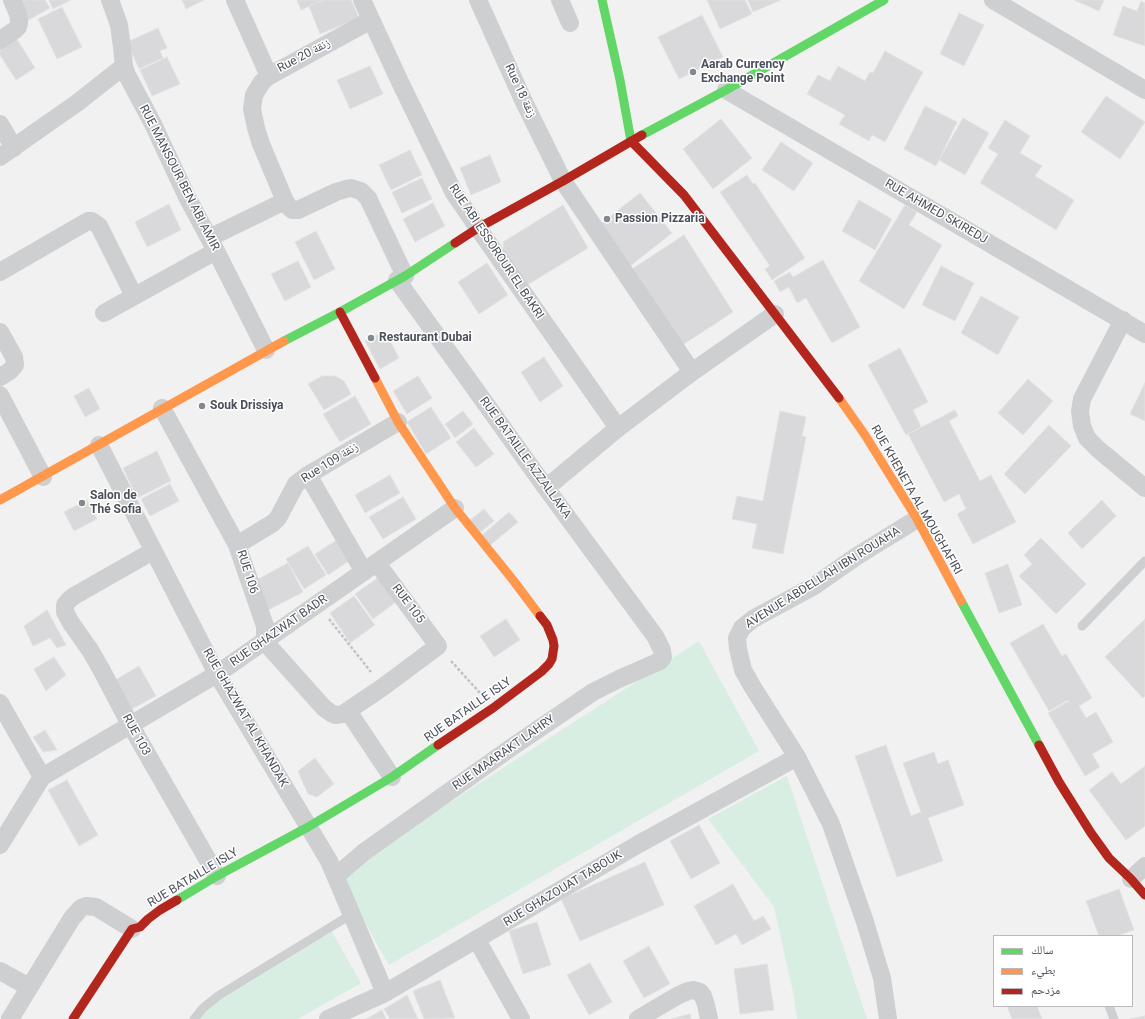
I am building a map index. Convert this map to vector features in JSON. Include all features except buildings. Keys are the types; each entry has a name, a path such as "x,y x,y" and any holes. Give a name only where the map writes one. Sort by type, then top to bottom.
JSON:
{"street":[{"path":"0,40 18,27 18,14 12,0"},
{"name":"RUE MANSOUR BEN ABI AMIR","path":"110,0 119,24 124,66 130,81 187,197 266,350"},
{"name":"Rue 20 زنقة","path":"235,0 268,76 371,20"},
{"name":"RUE ABI ESSOROUR EL BAKRI","path":"362,0 454,193 618,428"},
{"name":"Rue 18 زنقة","path":"478,0 524,102 563,181 692,372"},
{"path":"560,0 570,23"},
{"path":"602,0 620,80 631,141"},
{"path":"0,500 266,350 340,312 401,278 478,228 884,0"},
{"path":"993,0 1145,90"},
{"path":"0,124 7,152 100,86 124,66"},
{"path":"104,313 134,296 285,201 261,144 252,109 254,95 262,82 268,76"},
{"name":"RUE AHMED SKIREDJ","path":"726,90 1145,334"},
{"name":"RUE KHENETA AL MOUGHAFIRI","path":"631,141 684,195 831,386 865,434 917,519 1075,809 1109,858 1145,895"},
{"name":"RUE BATAILLE AZZALLAKA","path":"285,201 292,210 296,210 336,192 351,188 361,191 368,198 401,278 546,488 655,636"},
{"path":"0,272 88,221 92,221 98,226 134,296"},
{"name":"RUE BATAILLE ISLY","path":"74,1019 132,929 140,926 160,910 216,876 308,827 392,777 494,708 541,672 552,660 554,646 553,640 551,633 542,618 455,508 398,422 340,312"},
{"path":"546,488 618,428 692,372 776,314"},
{"path":"1123,320 1082,399 1080,412 1082,426 1087,438 1099,450 1145,488"},
{"path":"0,332 14,358 15,365 0,377"},
{"path":"0,395 43,476"},
{"name":"RUE 106","path":"162,408 237,545 264,626 265,642"},
{"name":"Rue 109 زنقة","path":"237,545 273,523 278,518 296,484 308,475 398,422"},
{"name":"RUE GHAZWAT AL KHANDAK","path":"99,445 217,674 308,827 324,851 385,993"},
{"name":"RUE 105","path":"308,475 371,568 444,652"},
{"name":"RUE GHAZWAT BADR","path":"0,845 42,777 217,674 265,642 455,508"},
{"name":"AVENUE ABDELLAH IBN ROUAHA","path":"888,1019 882,978 866,922 831,824 797,757 752,686 739,655 737,638 742,628 753,619 814,586 857,556 917,519"},
{"name":"RUE 103","path":"153,550 74,596 69,600 64,608 67,616 90,650 120,704 130,726 216,876"},
{"name":"RUE MAARAKT LAHRY","path":"336,876 383,838 593,692 660,661 663,654 655,636"},
{"path":"265,642 324,708 335,715 340,715 347,711 383,687 444,652"},
{"path":"0,703 42,777"},
{"path":"347,711 392,777"},
{"name":"RUE GHAZOUAT TABOUK","path":"328,1019 385,993 637,845 797,757"},
{"path":"1131,879 1145,866"},
{"path":"10,1019 72,918 81,908 86,906 96,907 132,929"},
{"path":"477,940 521,1019"},
{"path":"0,971 29,987"},
{"path":"638,1019 677,996 693,990 700,992 703,996 709,1017"}],"lane":[{"path":"1082,626 1145,561"},
{"path":"194,1019 203,1008 218,996 352,914"},
{"path":"1110,1007 1114,1019"}],"path":[{"path":"318,605 383,687"},
{"path":"444,652 494,708"}],"green space":[{"path":"699,641 759,751 389,965 338,875"},
{"path":"787,776 867,1019 797,1019 793,992 774,907 708,819"},
{"path":"332,932 361,983 298,1019 198,1019 204,1010"}],"traffic: fast":[{"path":"602,0 620,80 631,141"},
{"path":"642,135 726,90 884,0"},
{"path":"284,341 405,276 455,243"},
{"path":"961,601 1039,745"},
{"path":"177,900 217,876 308,827 392,777 438,745"}],"traffic: slow":[{"path":"0,500 284,341"},
{"path":"375,378 398,422 455,508 540,616"},
{"path":"839,398 865,435 917,519 961,601"}],"traffic: jam":[{"path":"455,243 478,228 642,135"},
{"path":"631,141 684,195 839,398"},
{"path":"340,312 375,378"},
{"path":"438,745 493,708 541,672 549,664 552,659 554,646 553,640 547,625 540,616"},
{"path":"1039,745 1059,782 1091,833 1109,858 1145,895"},
{"path":"73,1019 132,929 140,927 160,910 177,900"}],"place":[{"name":"Aarab Currency Exchange Point","path":"693,72"},
{"name":"Passion Pizzaria","path":"607,219"},
{"name":"Restaurant Dubai","path":"371,338"},
{"name":"Souk Drissiya","path":"202,406"},
{"name":"Salon de Thé Sofia","path":"82,503"}]}
